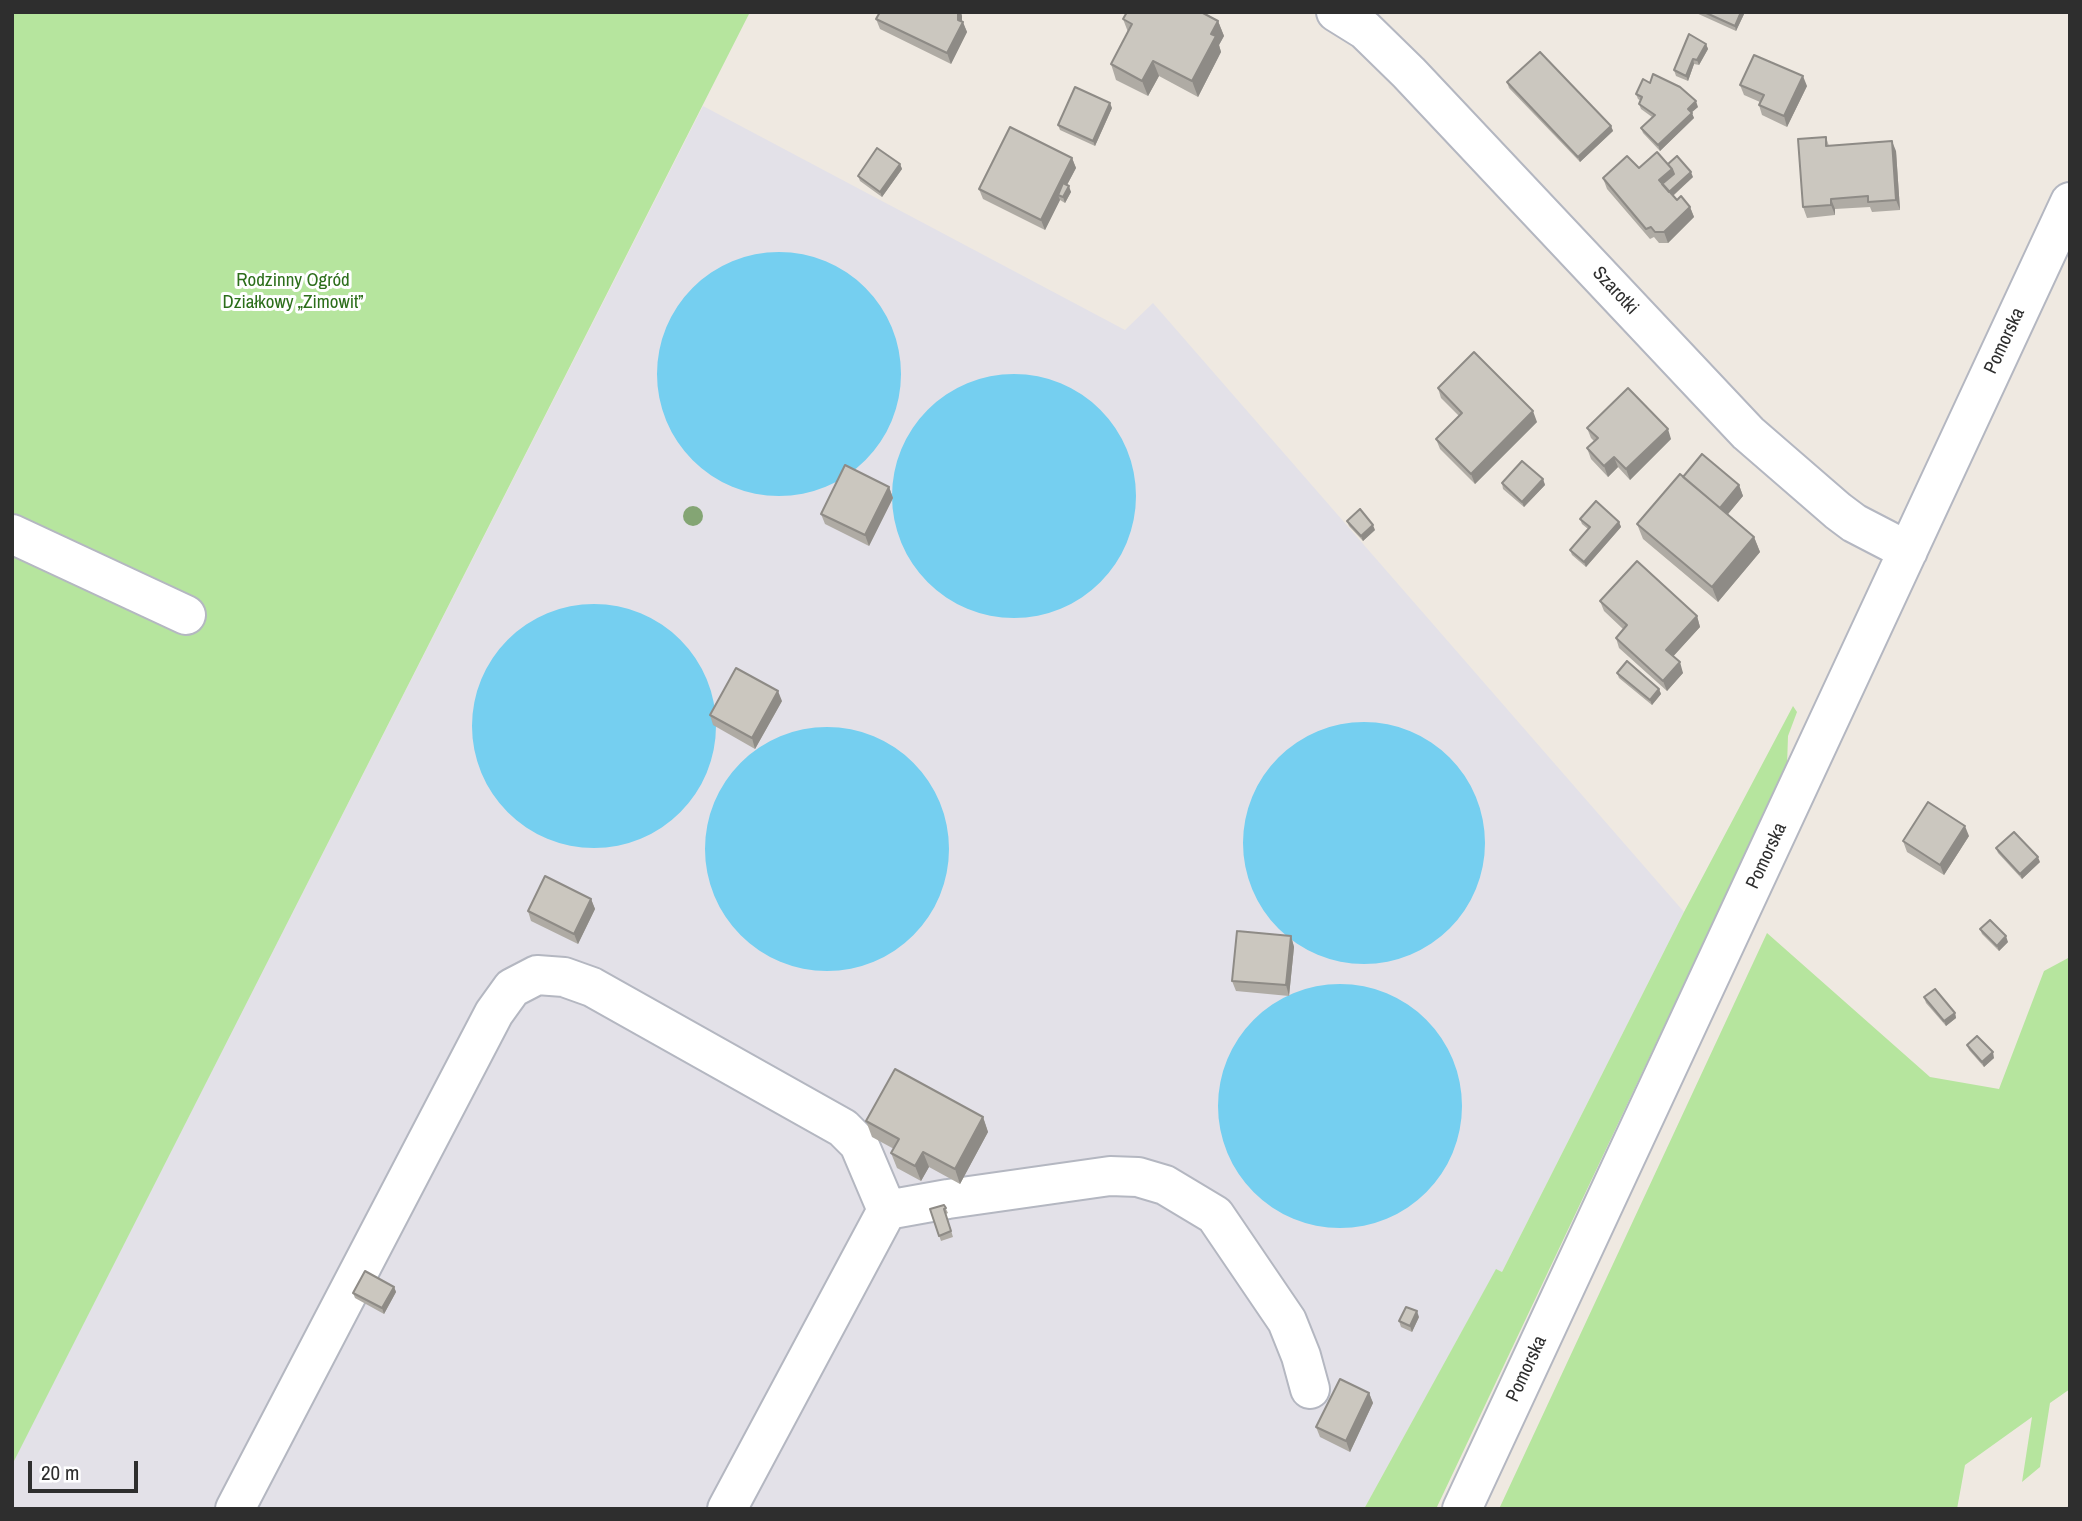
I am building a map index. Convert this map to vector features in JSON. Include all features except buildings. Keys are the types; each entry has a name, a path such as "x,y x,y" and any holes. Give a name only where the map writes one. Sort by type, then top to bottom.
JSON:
{"street":[{"name":"Szarotki","path":"1359,18 1748,433 1854,523 1908,551"},
{"name":"Pomorska","path":"1462,1509 2070,202"},
{"path":"12,534 186,615"},
{"path":"234,1509 494,1013 512,988 537,975 564,977 592,986 844,1128 859,1144 887,1210"},
{"path":"887,1210 1110,1176 1139,1177 1165,1185 1216,1215 1287,1321 1310,1389"},
{"path":"727,1509 887,1210"}],"shaded area":[{"path":"703,106 1125,330 1153,303 1684,912 1502,1272 1496,1270 1364,1509 12,1509 12,1464"}],"green space":[{"name":"Rodzinny Ogród Działkowy „Zimowit”","path":"12,12 750,12 14,1461 12,1461"},
{"path":"1793,706 1797,712 1788,736 1787,766 1436,1509 1364,1509 1496,1269 1502,1272 1684,912"},
{"path":"1767,933 1930,1077 1999,1089 2044,971 2070,957 2070,1389 2050,1403 2040,1467 2022,1482 2032,1417 1965,1465 1957,1509 1499,1509"}],"water":[{"path":"779,252 803,255 825,262 847,273 865,288 880,306 891,328 898,350 901,374 898,398 891,420 880,442 865,460 847,475 825,486 803,493 779,496 755,493 733,486 711,475 693,460 678,442 667,420 660,398 657,374 660,350 667,328 678,306 693,288 711,273 733,262 755,255"},
{"path":"1014,374 1061,384 1082,395 1100,410 1115,428 1126,449 1136,496 1126,543 1115,564 1100,582 1082,597 1061,608 1014,618 967,608 946,597 928,582 913,564 902,543 892,496 902,449 913,428 928,410 946,395 967,384"},
{"path":"594,604 618,607 640,614 662,625 680,640 695,658 706,680 713,702 716,726 713,750 706,772 695,794 680,812 662,827 640,838 618,845 594,848 570,845 548,838 526,827 508,812 493,794 482,772 475,750 472,726 475,702 482,680 493,658 508,640 526,625 548,614 570,607"},
{"path":"1352,722 1376,722 1421,736 1450,757 1465,776 1476,797 1483,819 1483,867 1476,889 1465,910 1450,929 1421,950 1399,959 1376,964 1352,964 1307,950 1287,937 1270,920 1257,900 1248,878 1243,855 1243,831 1257,786 1270,766 1287,749 1307,736 1329,727"},
{"path":"827,727 874,737 895,748 913,763 928,781 939,802 949,849 939,896 928,917 913,935 895,950 874,961 827,971 780,961 759,950 741,935 726,917 715,896 705,849 715,802 726,781 741,763 759,748 780,737"},
{"path":"1340,984 1387,994 1408,1005 1426,1020 1441,1038 1452,1059 1462,1106 1452,1153 1441,1174 1426,1192 1408,1207 1387,1218 1340,1228 1293,1218 1272,1207 1254,1192 1239,1174 1228,1153 1218,1106 1228,1059 1239,1038 1254,1020 1272,1005 1293,994"}]}
